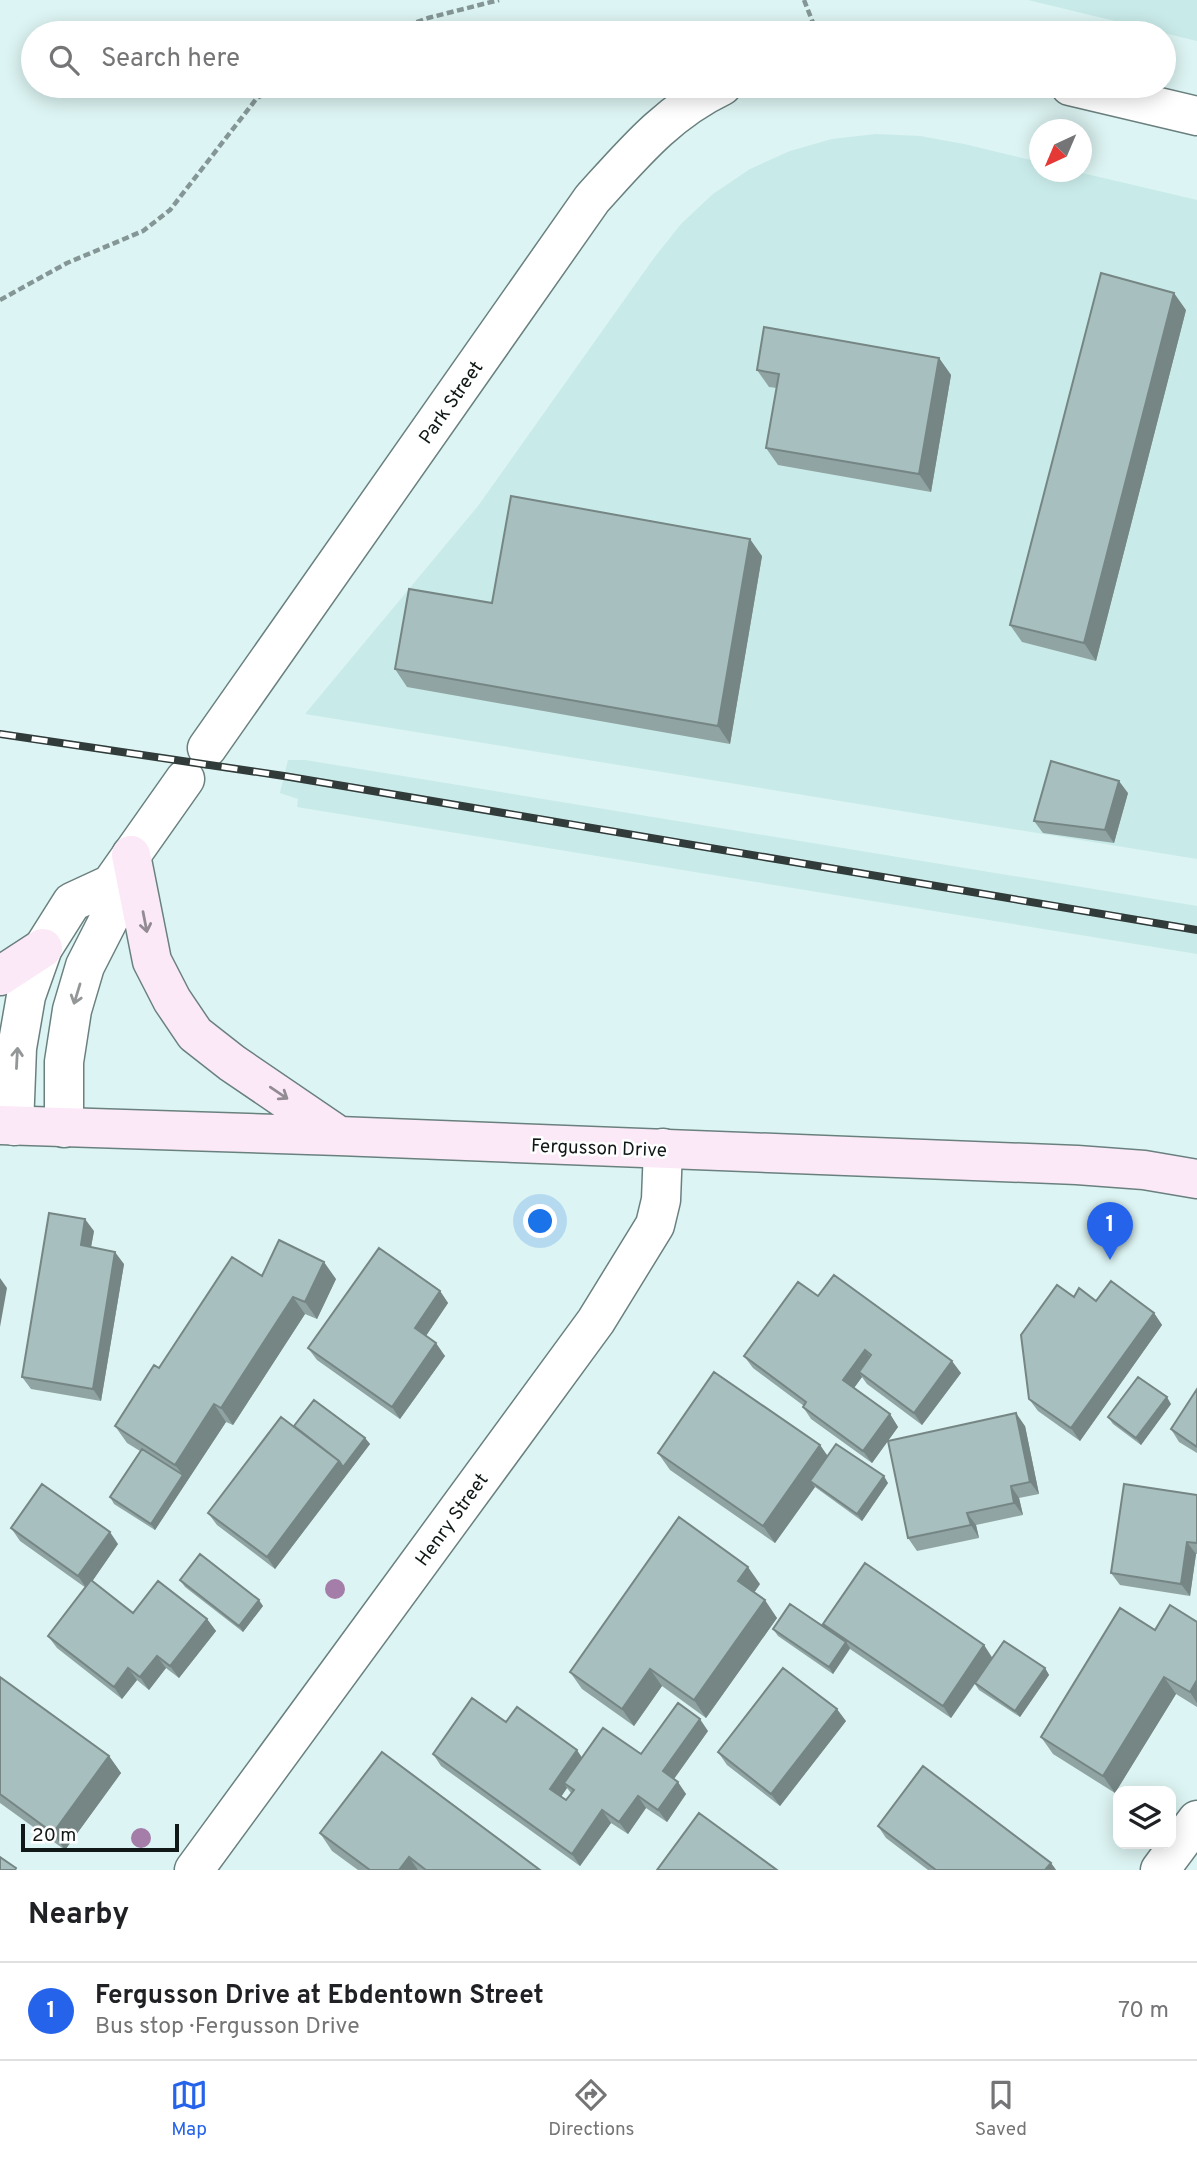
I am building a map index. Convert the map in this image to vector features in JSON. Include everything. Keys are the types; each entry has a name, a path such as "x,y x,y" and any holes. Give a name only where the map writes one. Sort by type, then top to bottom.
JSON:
{"main road":[{"path":"121,870 152,961 172,1000 195,1034 232,1063 339,1136"},
{"path":"0,976 43,948"},
{"name":"Fergusson Drive","path":"7,1126 1077,1165 1144,1170 1197,1179"}],"street":[{"name":"Park Street","path":"207,748 592,198 654,131 698,98"},
{"path":"1121,98 1197,116"},
{"path":"7,1126 26,996 43,948 72,902 121,870 185,779"},
{"path":"65,1128 64,1062 72,1010 85,966 111,915 121,870"},
{"name":"Henry Street","path":"194,1870 596,1321 655,1225 661,1200 663,1148"},
{"path":"1160,1870 1197,1820"}],"path":[{"path":"420,21 499,0"},
{"path":"804,0 812,21"},
{"path":"0,300 67,262 143,231 170,210 257,98"}],"shaded area":[{"path":"1028,0 1197,0 1197,41 1176,36 1176,21 1115,21"},
{"path":"876,134 920,136 1029,160 1029,182 1092,182 1092,175 1197,200 1197,859 305,714 478,506 681,224 713,194 750,169 790,151 832,139"},
{"path":"288,760 305,760 1197,906 1197,954 297,807 298,799 280,793"}],"building":[{"path":"1101,273 1174,293 1084,643 1010,625"},
{"path":"764,327 939,358 919,474 766,448 779,374 757,370"},
{"path":"511,496 750,539 718,726 395,669 409,589 492,603"},
{"path":"1051,761 1119,781 1105,830 1034,821"},
{"path":"49,1213 85,1219 81,1245 115,1252 93,1389 22,1377"},
{"path":"279,1240 324,1262 305,1302 293,1297 221,1408 214,1404 175,1465 115,1426 154,1365 159,1368 232,1257 262,1276"},
{"path":"379,1248 440,1291 415,1328 436,1343 392,1407 308,1348"},
{"path":"834,1275 952,1361 914,1413 859,1372 871,1355 865,1350 843,1380 890,1414 863,1451 803,1407 806,1402 744,1356 798,1282 818,1296"},
{"path":"1111,1281 1154,1313 1071,1428 1029,1399 1021,1335 1057,1285 1074,1297 1079,1288 1096,1301"},
{"path":"714,1372 820,1445 763,1526 658,1453"},
{"path":"1138,1377 1167,1397 1136,1438 1108,1417"},
{"path":"1197,1389 1197,1447 1171,1429"},
{"path":"314,1400 365,1438 343,1467 294,1426"},
{"path":"1016,1413 1030,1482 1011,1486 1014,1503 967,1513 971,1525 908,1538 888,1441"},
{"path":"281,1417 339,1461 267,1557 208,1513"},
{"path":"836,1444 884,1476 857,1514 810,1481"},
{"path":"142,1449 183,1475 151,1524 110,1497"},
{"path":"42,1484 110,1532 78,1576 11,1528"},
{"path":"1124,1484 1197,1495 1197,1543 1187,1542 1181,1584 1111,1573"},
{"path":"679,1517 748,1567 738,1581 765,1600 694,1700 650,1669 622,1709 570,1672"},
{"path":"200,1554 259,1600 239,1626 180,1580"},
{"path":"865,1563 984,1645 943,1706 823,1624"},
{"path":"91,1580 133,1613 158,1581 207,1619 170,1666 157,1656 140,1677 128,1668 114,1687 48,1636"},
{"path":"790,1604 846,1642 829,1667 773,1629"},
{"path":"1170,1605 1197,1622 1197,1680 1190,1692 1164,1677 1103,1776 1041,1737 1120,1608 1155,1630"},
{"path":"1004,1641 1045,1668 1015,1711 975,1683"},
{"path":"783,1668 837,1709 771,1794 718,1752"},
{"path":"0,1677 109,1756 53,1833 0,1794"},
{"path":"472,1698 506,1722 517,1707 577,1750 550,1789 566,1800 574,1790 564,1783 603,1728 641,1754 678,1703 700,1719 663,1771 678,1782 658,1810 638,1796 619,1822 602,1810 572,1854 433,1754"},
{"path":"382,1752 540,1870 426,1870 409,1857 399,1870 370,1870 320,1833"},
{"path":"923,1766 1051,1863 1045,1870 936,1870 878,1826"},
{"path":"699,1813 777,1870 657,1870"},
{"path":"0,1857 16,1868 15,1870 0,1870"}],"railway":[{"path":"0,734 284,776 1197,930"}],"place":[{"name":"Fergusson Drive at Ebdentown Street","path":"1110,1260"}]}
